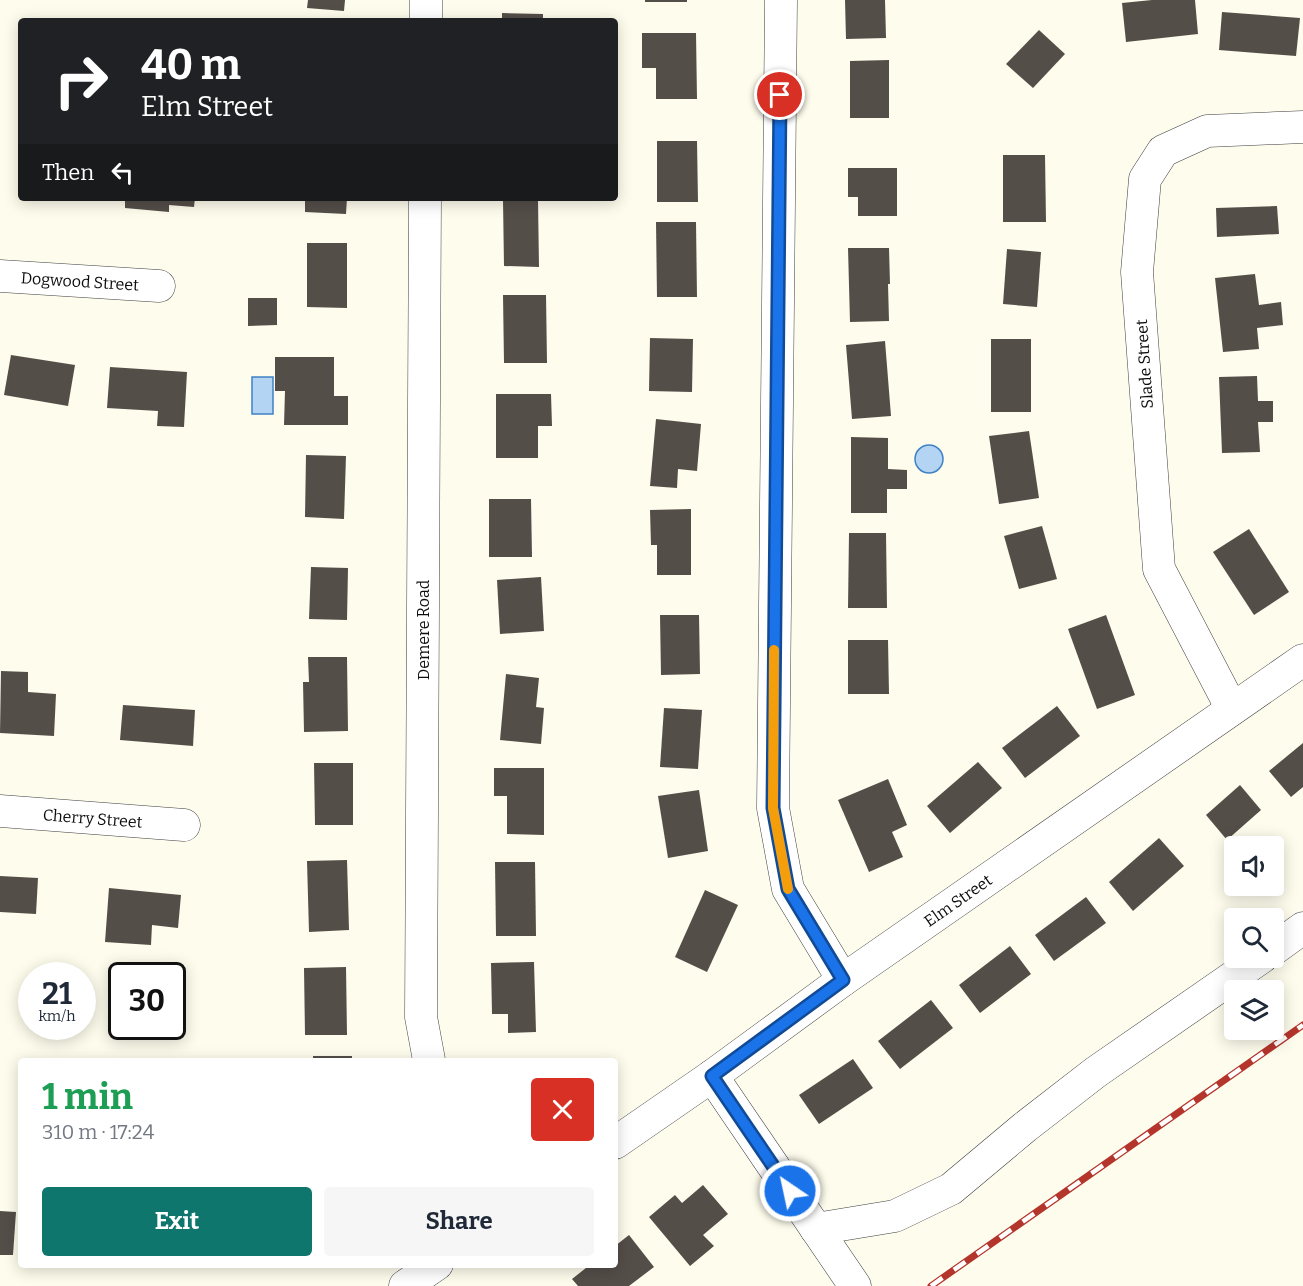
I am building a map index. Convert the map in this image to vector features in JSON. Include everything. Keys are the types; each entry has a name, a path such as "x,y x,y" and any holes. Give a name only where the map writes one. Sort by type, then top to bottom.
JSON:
{"street":[{"path":"426,0 426,18"},
{"path":"781,0 773,808 788,889 843,980"},
{"name":"Slade Street","path":"1232,709 1159,569 1137,272 1145,178 1163,152 1207,131 1303,127"},
{"name":"Demere Road","path":"425,201 421,1017 429,1058"},
{"name":"Dogwood Street","path":"0,276 159,286"},
{"name":"Elm Street","path":"618,1141 712,1076 843,980 1303,660"},
{"name":"Cherry Street","path":"0,811 184,825"},
{"path":"1284,942 1303,928"},
{"path":"816,1230 895,1216 951,1188 1096,1072 1246,968"},
{"path":"712,1076 855,1286"},
{"path":"405,1286 431,1268"}],"water":[{"path":"252,377 273,377 273,414 252,414"},
{"path":"929,445 939,449 943,459 939,469 929,473 919,469 915,459 919,449"}],"building":[{"path":"308,0 345,0 344,11 307,8"},
{"path":"645,0 687,0 687,2 645,2"},
{"path":"845,0 885,0 886,38 846,39"},
{"path":"1195,0 1198,34 1126,42 1122,3"},
{"path":"1222,12 1300,18 1296,56 1219,50"},
{"path":"502,13 543,14 543,18 502,18"},
{"path":"1039,30 1065,54 1033,88 1006,64"},
{"path":"642,33 696,33 697,99 656,99 656,68 642,68"},
{"path":"889,60 889,118 850,118 850,61"},
{"path":"657,141 697,141 698,202 657,202"},
{"path":"1003,155 1045,155 1046,222 1003,222"},
{"path":"848,168 897,168 897,216 858,216 858,197 848,197"},
{"path":"125,201 195,201 194,207 169,205 169,212 125,208"},
{"path":"305,201 347,201 346,214 305,212"},
{"path":"503,201 538,201 539,267 504,266"},
{"path":"1277,206 1279,234 1217,237 1216,208"},
{"path":"656,222 696,222 697,297 657,297"},
{"path":"307,243 347,243 347,308 307,307"},
{"path":"848,248 889,248 889,321 850,322"},
{"path":"1007,249 1041,252 1037,307 1003,304"},
{"path":"1255,274 1259,305 1281,302 1283,325 1257,328 1259,349 1223,352 1215,278"},
{"path":"503,295 546,295 547,363 504,363"},
{"path":"248,298 277,298 277,325 248,326"},
{"path":"650,338 693,339 692,392 649,391"},
{"path":"991,339 1031,339 1031,412 991,412"},
{"path":"885,341 891,416 852,419 846,345"},
{"path":"11,355 75,365 68,406 4,395"},
{"path":"275,357 334,357 334,396 348,396 348,425 284,425 285,391 275,391"},
{"path":"110,367 187,372 184,427 157,426 158,411 107,408"},
{"path":"1257,376 1258,401 1273,401 1273,422 1258,422 1260,452 1222,453 1219,377"},
{"path":"496,394 551,394 552,426 538,426 538,458 496,458"},
{"path":"656,419 701,424 697,471 678,469 677,488 650,486"},
{"path":"1029,431 1039,498 999,504 989,436"},
{"path":"851,437 888,438 888,469 907,470 907,489 887,489 887,513 851,513"},
{"path":"306,455 346,456 344,519 305,517"},
{"path":"489,499 531,499 532,557 489,557"},
{"path":"691,509 691,575 657,575 657,545 651,545 650,510"},
{"path":"1042,526 1057,579 1019,589 1004,536"},
{"path":"1249,529 1289,592 1254,615 1213,552"},
{"path":"849,533 886,533 887,608 848,608"},
{"path":"311,567 348,568 347,620 309,619"},
{"path":"541,577 544,631 500,634 497,580"},
{"path":"660,615 699,615 700,674 661,675"},
{"path":"1106,615 1135,695 1097,709 1068,629"},
{"path":"848,640 888,640 889,694 848,694"},
{"path":"308,657 347,657 348,731 304,732 303,682 309,682"},
{"path":"1,671 28,672 28,692 56,694 54,736 0,733"},
{"path":"506,674 539,678 536,707 544,708 541,744 500,740"},
{"path":"123,705 195,710 193,746 120,740"},
{"path":"1057,706 1080,736 1025,778 1002,748"},
{"path":"664,708 702,710 698,769 660,767"},
{"path":"1303,743 1303,787 1291,797 1269,771"},
{"path":"978,762 1002,788 950,833 927,806"},
{"path":"314,763 353,763 353,825 315,825"},
{"path":"494,768 544,768 544,835 507,834 507,796 494,796"},
{"path":"888,779 907,825 892,832 903,857 869,872 838,800"},
{"path":"1240,785 1261,810 1232,836 1224,836 1206,815"},
{"path":"699,790 708,851 668,858 658,796"},
{"path":"1159,838 1184,866 1133,911 1109,882"},
{"path":"347,860 349,930 309,932 307,861"},
{"path":"495,862 535,862 536,936 496,936"},
{"path":"0,876 38,878 36,914 0,912"},
{"path":"109,888 181,895 178,928 152,925 151,945 105,942"},
{"path":"705,890 738,905 707,972 675,957"},
{"path":"1086,897 1106,923 1054,961 1035,935"},
{"path":"1010,946 1031,974 980,1013 959,985"},
{"path":"534,962 536,1032 508,1033 508,1014 492,1014 491,963"},
{"path":"346,967 347,1035 305,1035 304,968"},
{"path":"931,1000 953,1028 900,1069 878,1041"},
{"path":"313,1056 352,1056 352,1058 313,1058"},
{"path":"853,1059 873,1088 819,1124 799,1095"},
{"path":"703,1185 728,1214 703,1235 714,1246 690,1266 649,1217 675,1195 682,1203"},
{"path":"0,1211 16,1212 13,1255 0,1255"},
{"path":"629,1235 654,1267 629,1286 578,1286 572,1279 586,1268 618,1268 618,1244"}],"railway":[{"path":"931,1286 1303,1025"}],"slow traffic":[{"path":"774,650 773,808 788,889"}],"route":[{"path":"780,95 773,808 788,889 843,980 712,1076 790,1191"}]}
